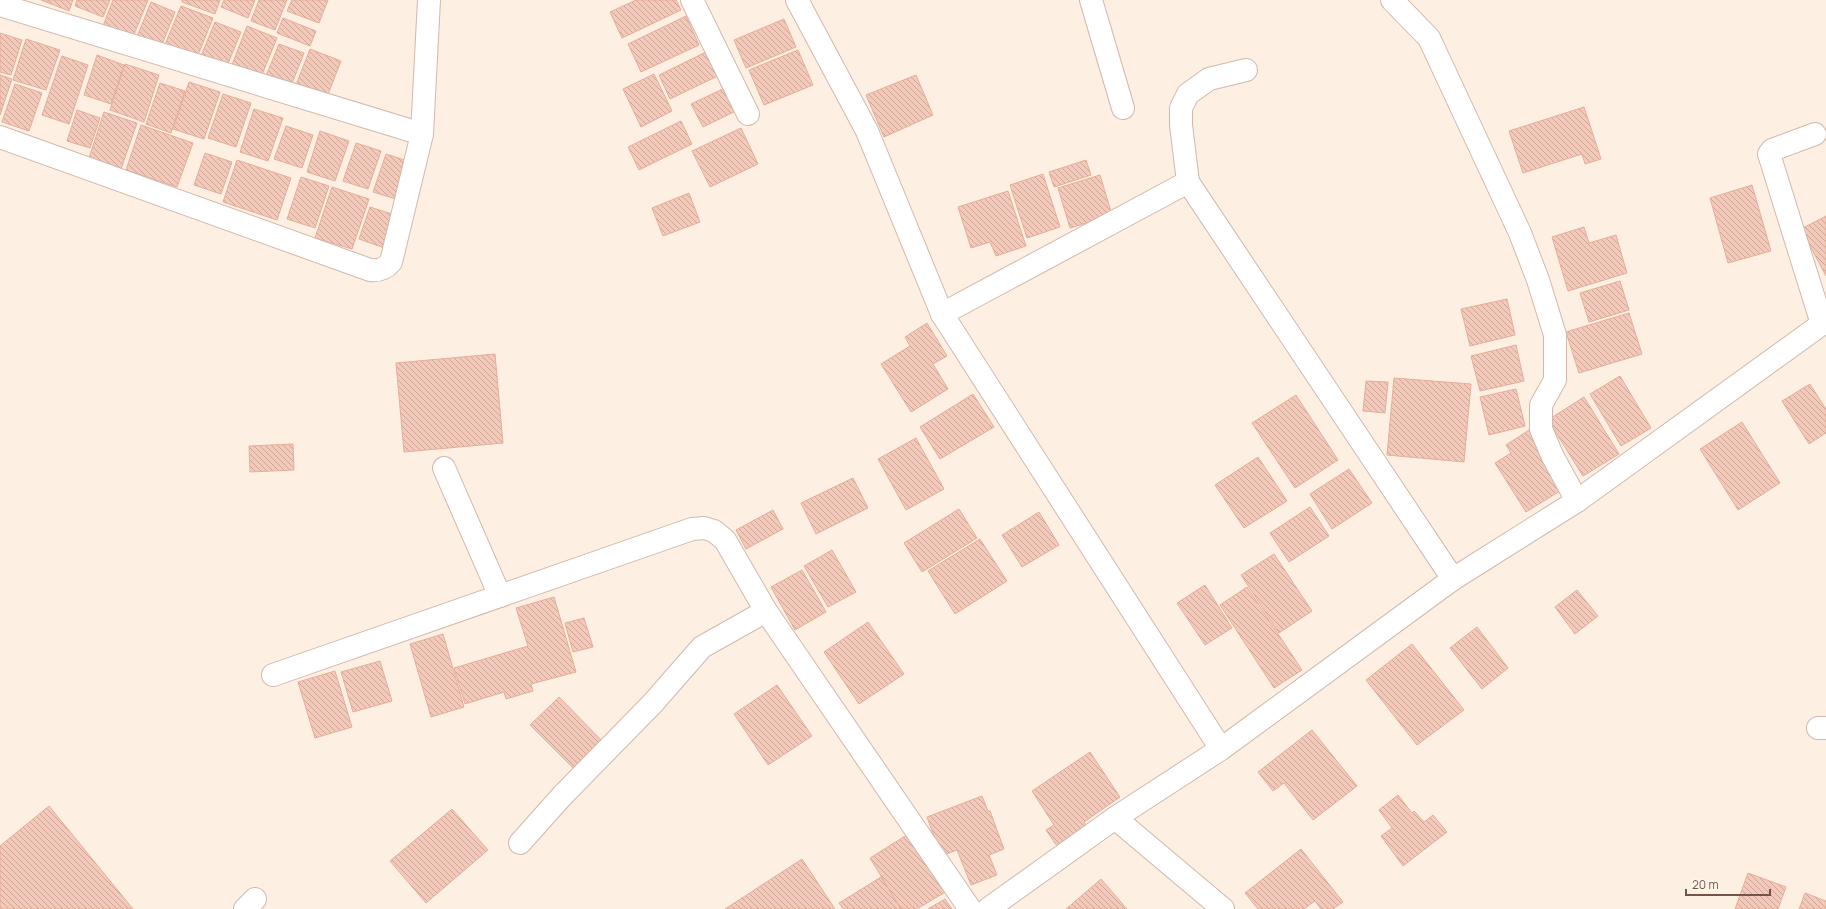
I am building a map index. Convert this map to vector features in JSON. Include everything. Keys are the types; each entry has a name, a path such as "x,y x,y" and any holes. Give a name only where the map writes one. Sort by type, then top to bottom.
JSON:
{"street":[{"path":"0,137 370,270 376,271 386,268 391,262 422,134 427,0"},
{"path":"692,0 748,114"},
{"path":"797,0 867,131 942,314 1221,749"},
{"path":"1091,0 1123,108"},
{"path":"1392,0 1429,38 1520,233 1538,280 1554,335 1555,380 1541,405 1541,429 1552,455 1577,501"},
{"path":"0,5 422,134"},
{"path":"1246,70 1209,79 1188,94 1181,108 1181,125 1188,182 1453,578"},
{"path":"988,909 1115,818 1221,749 1453,578 1577,501 1824,322 1769,154 1772,150 1815,134"},
{"path":"942,314 1188,182"},
{"path":"444,468 500,596"},
{"path":"273,675 692,529 704,528 714,531 725,540 766,611 970,909"},
{"path":"520,843 562,796 653,703 702,647 766,611"},
{"path":"1115,818 1223,909"}],"building":[{"path":"41,0 73,0 69,11"},
{"path":"77,0 110,0 103,17 75,6"},
{"path":"113,0 148,0 133,37 103,26"},
{"path":"182,0 220,0 215,14 182,2"},
{"path":"224,0 255,0 248,18 221,7"},
{"path":"259,0 287,0 275,30 251,21"},
{"path":"292,0 328,0 319,23 287,11"},
{"path":"636,0 676,0 681,10 622,38 610,12"},
{"path":"151,2 175,12 161,47 137,37"},
{"path":"181,6 213,18 196,60 164,47"},
{"path":"686,16 699,45 641,72 628,44"},
{"path":"283,18 316,31 310,46 277,33"},
{"path":"784,19 796,47 746,68 734,40"},
{"path":"215,22 241,32 227,66 201,56"},
{"path":"247,26 277,38 259,82 230,70"},
{"path":"0,33 22,40 11,75 0,72"},
{"path":"26,39 60,50 46,90 13,80"},
{"path":"279,44 304,53 291,86 266,76"},
{"path":"310,49 341,61 327,97 296,85"},
{"path":"710,50 722,74 670,99 659,75"},
{"path":"798,50 813,85 764,105 749,70"},
{"path":"97,55 124,65 111,104 84,95"},
{"path":"62,56 88,65 69,124 42,115"},
{"path":"125,64 159,75 144,122 110,110"},
{"path":"654,74 672,111 641,127 623,89"},
{"path":"0,75 12,79 0,115"},
{"path":"916,75 933,115 884,137 866,95"},
{"path":"189,82 220,92 204,139 173,129"},
{"path":"160,83 185,91 171,133 146,124"},
{"path":"15,84 42,93 29,131 2,122"},
{"path":"731,85 742,108 703,127 691,104"},
{"path":"223,94 251,103 236,147 208,138"},
{"path":"1584,107 1601,159 1585,164 1582,154 1523,173 1509,131"},
{"path":"254,109 283,118 268,161 240,152"},
{"path":"77,110 100,118 90,148 67,141"},
{"path":"104,112 137,123 121,169 89,158"},
{"path":"681,121 692,144 639,170 628,147"},
{"path":"141,125 193,143 177,187 126,170"},
{"path":"286,126 313,135 302,168 274,159"},
{"path":"741,128 758,164 710,187 692,151"},
{"path":"320,131 349,141 335,181 307,172"},
{"path":"356,143 381,151 368,189 343,181"},
{"path":"205,153 232,162 221,194 194,185"},
{"path":"386,154 411,162 399,200 373,192"},
{"path":"237,160 291,178 277,220 223,202"},
{"path":"1086,160 1091,175 1054,187 1049,172"},
{"path":"1043,174 1060,227 1027,238 1010,185"},
{"path":"1100,175 1112,215 1070,228 1058,188"},
{"path":"301,177 329,186 315,228 287,219"},
{"path":"1752,185 1771,251 1728,263 1710,198"},
{"path":"332,187 369,199 352,249 315,238"},
{"path":"1008,191 1026,246 996,256 990,242 971,248 958,207"},
{"path":"689,193 700,222 663,236 652,208"},
{"path":"370,207 398,216 387,249 359,239"},
{"path":"1826,216 1826,276 1801,229"},
{"path":"1584,227 1589,243 1616,235 1627,273 1568,291 1552,237"},
{"path":"1620,281 1629,310 1589,322 1580,293"},
{"path":"1507,299 1515,335 1470,346 1461,309"},
{"path":"1629,313 1642,354 1579,373 1566,332"},
{"path":"927,323 947,356 933,364 948,389 911,412 881,364 910,346 905,337"},
{"path":"1516,345 1524,381 1480,391 1471,356"},
{"path":"495,354 503,443 404,452 396,363"},
{"path":"1620,376 1651,428 1621,446 1590,394"},
{"path":"1394,378 1471,384 1464,462 1387,455"},
{"path":"1366,381 1388,382 1385,413 1363,411"},
{"path":"1810,384 1826,409 1826,433 1809,444 1782,401"},
{"path":"1516,389 1525,426 1489,435 1480,397"},
{"path":"973,394 994,427 940,459 920,427"},
{"path":"1296,395 1338,460 1295,488 1252,423"},
{"path":"1584,397 1619,454 1583,476 1548,420"},
{"path":"1742,422 1780,483 1738,510 1700,449"},
{"path":"1529,430 1565,488 1526,512 1495,463 1511,453 1506,445"},
{"path":"916,438 944,489 906,510 878,459"},
{"path":"293,444 294,470 250,472 249,446"},
{"path":"1258,457 1287,501 1244,528 1215,485"},
{"path":"1349,469 1372,503 1332,529 1310,494"},
{"path":"853,478 868,508 816,534 801,503"},
{"path":"1310,507 1329,536 1289,562 1270,533"},
{"path":"959,509 977,538 922,572 904,543"},
{"path":"773,510 783,529 746,549 736,530"},
{"path":"1039,512 1059,545 1022,567 1002,535"},
{"path":"980,539 1007,581 955,614 928,571"},
{"path":"832,550 856,592 828,607 804,566"},
{"path":"1274,554 1312,611 1279,633 1241,575"},
{"path":"802,570 826,612 795,630 771,587"},
{"path":"1205,585 1232,628 1205,645 1177,603"},
{"path":"1247,587 1302,670 1274,688 1220,605"},
{"path":"1577,590 1598,616 1575,634 1555,607"},
{"path":"554,597 576,672 531,684 533,691 506,699 504,692 465,704 454,668 528,646 516,608"},
{"path":"584,618 593,647 573,652 565,623"},
{"path":"868,622 904,674 859,704 824,652"},
{"path":"1477,627 1508,668 1482,689 1450,648"},
{"path":"443,634 464,707 431,717 410,644"},
{"path":"1412,644 1464,710 1417,745 1366,680"},
{"path":"380,661 392,701 353,712 341,672"},
{"path":"335,671 352,727 315,738 298,682"},
{"path":"777,685 812,736 768,765 734,714"},
{"path":"559,697 605,744 577,772 530,725"},
{"path":"1312,730 1357,786 1313,820 1284,783 1273,791 1258,772"},
{"path":"1090,752 1120,797 1084,822 1091,833 1061,852 1046,830 1054,825 1032,791"},
{"path":"1398,795 1412,813 1414,811 1424,822 1433,815 1447,832 1403,866 1381,836 1392,828 1379,810"},
{"path":"982,796 988,811 990,811 1004,849 989,855 997,875 971,885 957,850 941,856 927,817"},
{"path":"49,806 133,909 0,909 0,846"},
{"path":"452,809 488,850 426,903 390,861"},
{"path":"910,833 947,891 917,909 901,909 870,858"},
{"path":"1301,849 1343,902 1333,909 1321,909 1315,901 1304,909 1258,909 1245,893"},
{"path":"802,859 835,909 725,909"},
{"path":"1748,873 1786,887 1778,909 1735,909"},
{"path":"881,877 901,909 843,909 839,903"},
{"path":"1101,879 1127,909 1066,909"},
{"path":"1805,893 1826,901 1826,909 1799,909"},
{"path":"945,899 952,909 928,909"}]}
